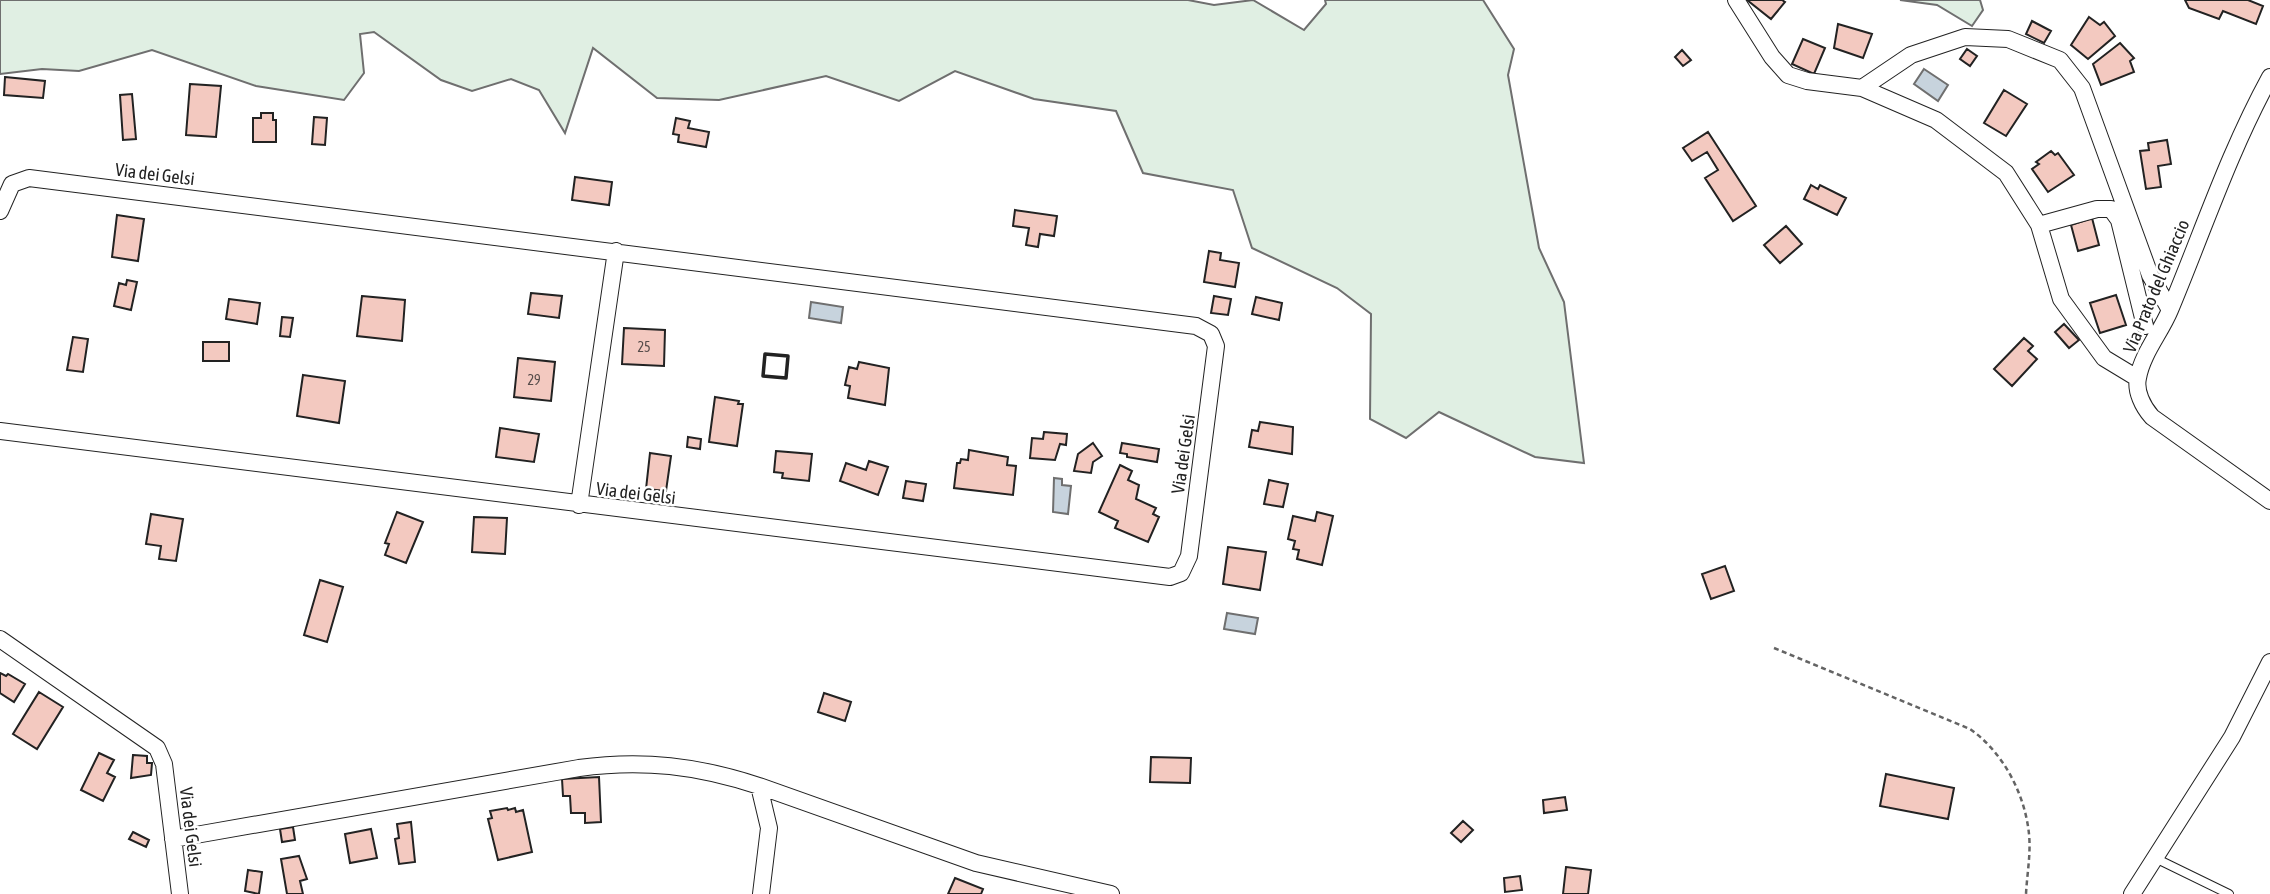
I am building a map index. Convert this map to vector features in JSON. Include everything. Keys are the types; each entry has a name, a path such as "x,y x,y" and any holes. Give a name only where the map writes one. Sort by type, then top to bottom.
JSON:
{"street":[{"path":"1736,0 1772,57 1788,75 1807,81 1862,88 1923,112 1986,155 2010,178 2039,225 2061,299 2099,353 2114,366 2137,378"},
{"path":"1862,88 1911,55 1965,37 2008,38 2060,60 2082,88 2150,275 2170,310"},
{"name":"Via Prato del Ghiaccio","path":"2270,77 2228,163 2170,310 2137,378 2140,396 2152,416 2270,501"},
{"name":"Via dei Gelsi","path":"0,211 12,184 29,178 1168,323 1207,330 1214,340 1216,352 1189,556 1181,573 1164,577 0,431"},
{"path":"2039,225 2097,209 2112,209 2122,230 2146,326"},
{"name":"Via dei Gelsi","path":"579,505 616,251"},
{"name":"Via dei Gelsi","path":"0,639 157,748 164,764 180,894"},
{"path":"2132,894 2232,737 2270,662"},
{"path":"173,839 611,764 688,766 758,786 975,863 1039,880 1111,894"},
{"path":"758,786 769,828 761,894"}],"lane":[{"path":"2154,857 2229,894"}],"path":[{"path":"1774,648 1970,729 1989,742 2000,755 2024,811 2030,851 2026,894"}],"green space":[{"path":"0,0 1188,0 1214,5 1253,0 1304,30 1326,4 1325,0 1483,0 1514,49 1508,75 1539,248 1564,302 1584,463 1535,457 1439,412 1406,438 1370,419 1371,314 1337,288 1252,248 1233,190 1143,173 1116,111 1034,99 955,71 899,101 826,76 719,100 657,98 593,48 565,133 539,90 511,79 472,91 441,80 374,32 360,34 364,73 344,100 256,86 152,50 79,71 42,69 0,74"},
{"path":"1900,0 1980,0 1983,10 1972,26 1937,5"}],"shaded area":[{"path":"1924,69 1948,85 1938,101 1914,84"},
{"path":"811,302 843,307 841,323 809,318"},
{"path":"1054,478 1062,479 1062,485 1071,486 1068,514 1053,512"},
{"path":"1227,613 1258,618 1255,634 1224,629"}],"building":[{"path":"1747,0 1782,0 1785,2 1771,19"},
{"path":"2185,0 2248,0 2263,6 2256,24 2223,11 2219,19 2189,8"},
{"path":"2089,17 2100,25 2104,22 2115,36 2088,59 2071,45"},
{"path":"2032,21 2051,31 2044,43 2026,34"},
{"path":"1838,24 1872,34 1863,58 1834,48"},
{"path":"1803,39 1825,48 1814,74 1792,64"},
{"path":"2120,43 2134,58 2130,61 2134,72 2101,85 2093,64"},
{"path":"1967,49 1977,56 1970,66 1960,59"},
{"path":"1682,50 1691,60 1683,66 1675,57"},
{"path":"5,77 45,81 43,98 4,95"},
{"path":"190,84 221,86 216,137 186,135"},
{"path":"2004,90 2027,104 2006,136 1984,123"},
{"path":"132,94 136,139 123,140 120,95"},
{"path":"261,113 273,113 273,120 276,120 276,142 253,142 253,118 261,118"},
{"path":"314,117 327,118 325,145 312,144"},
{"path":"676,118 690,121 688,128 709,132 706,147 678,142 679,135 673,134"},
{"path":"1708,132 1756,206 1733,221 1705,178 1718,170 1707,152 1692,161 1683,148"},
{"path":"2167,140 2171,164 2158,166 2161,187 2146,189 2140,151 2149,150 2148,143"},
{"path":"2051,151 2055,155 2058,153 2074,175 2048,192 2032,169 2039,164 2036,162"},
{"path":"575,177 612,182 609,205 572,200"},
{"path":"1811,185 1818,189 1820,185 1846,198 1837,215 1804,199"},
{"path":"1015,210 1057,216 1054,236 1040,234 1038,247 1026,245 1029,228 1013,226"},
{"path":"117,215 144,219 138,261 112,257"},
{"path":"2092,218 2099,245 2078,251 2071,225"},
{"path":"1786,226 1802,244 1780,263 1764,245"},
{"path":"1209,251 1221,253 1220,260 1239,263 1235,287 1204,282"},
{"path":"127,280 137,282 131,310 114,306 119,283 126,285"},
{"path":"531,293 562,296 559,318 528,314"},
{"path":"2116,295 2126,325 2100,333 2090,303"},
{"path":"362,296 405,300 402,341 357,336"},
{"path":"1214,296 1231,299 1228,315 1211,313"},
{"path":"1256,297 1282,303 1279,320 1252,314"},
{"path":"229,299 260,303 257,324 226,319"},
{"path":"282,317 293,318 290,337 280,336"},
{"path":"2064,324 2079,340 2069,348 2055,332"},
{"path":"624,328 665,330 664,366 622,364"},
{"path":"73,337 88,339 83,372 67,370"},
{"path":"2024,338 2033,346 2028,351 2037,359 2012,386 1994,369"},
{"path":"203,342 229,342 229,361 203,361"},
{"path":"518,358 555,362 551,401 514,397"},
{"path":"859,362 889,368 885,405 848,398 850,386 845,385 849,367 857,369"},
{"path":"303,375 345,381 339,423 297,416"},
{"path":"715,397 743,404 737,446 709,442"},
{"path":"1260,422 1293,427 1292,454 1249,447 1252,430 1258,431"},
{"path":"500,428 539,434 534,462 496,457"},
{"path":"1044,432 1067,434 1066,445 1060,444 1055,460 1030,458 1032,438 1043,439"},
{"path":"688,437 701,439 700,449 687,447"},
{"path":"1093,443 1102,456 1093,462 1091,473 1074,471 1078,454"},
{"path":"1122,443 1159,449 1157,462 1127,457 1127,454 1120,453"},
{"path":"969,450 1008,457 1007,465 1016,466 1013,495 954,488 957,463 960,463 961,459 968,460"},
{"path":"776,451 812,454 809,481 782,478 783,473 774,472"},
{"path":"650,453 671,456 666,491 646,489"},
{"path":"869,461 888,467 878,495 840,481 846,463 866,470"},
{"path":"1120,465 1132,471 1128,480 1139,485 1136,499 1156,508 1153,514 1159,517 1148,542 1115,528 1118,521 1099,512"},
{"path":"1269,480 1288,484 1283,507 1264,504"},
{"path":"906,481 926,484 923,501 903,498"},
{"path":"397,512 423,522 406,563 385,555 389,544 385,543"},
{"path":"1317,512 1333,516 1322,565 1297,559 1299,550 1293,549 1295,541 1288,539 1293,516 1315,521"},
{"path":"151,514 183,519 176,561 159,559 161,546 146,544"},
{"path":"474,517 507,518 505,554 472,552"},
{"path":"1228,547 1266,552 1260,590 1223,584"},
{"path":"1725,566 1734,591 1711,599 1702,574"},
{"path":"320,580 343,587 327,642 304,635"},
{"path":"0,673 6,676 8,674 25,684 14,702 0,693"},
{"path":"39,692 63,707 37,749 13,734"},
{"path":"824,693 851,702 845,721 818,712"},
{"path":"99,753 114,760 107,773 115,777 103,801 81,790"},
{"path":"133,755 147,756 147,763 152,763 151,775 131,778"},
{"path":"1151,757 1191,758 1190,783 1150,782"},
{"path":"1886,774 1954,788 1948,819 1880,806"},
{"path":"599,777 601,822 585,823 585,813 571,813 570,796 563,796 562,779"},
{"path":"1565,797 1567,810 1544,813 1543,800"},
{"path":"515,808 516,812 523,810 532,852 498,860 488,819 492,818 490,811"},
{"path":"1463,821 1473,830 1461,842 1451,833"},
{"path":"411,822 415,862 399,864 395,839 399,838 397,824"},
{"path":"293,827 295,840 282,842 280,829"},
{"path":"371,829 377,858 350,863 345,834"},
{"path":"133,832 149,840 146,847 129,839"},
{"path":"299,856 307,879 300,881 303,894 287,894 281,859"},
{"path":"1566,867 1591,870 1588,894 1563,894"},
{"path":"248,870 262,872 259,894 245,891"},
{"path":"1520,876 1522,890 1505,892 1504,878"},
{"path":"955,878 983,889 981,894 948,894"}],"wall":[{"path":"765,354 788,356 786,378 763,376 765,354"}]}
